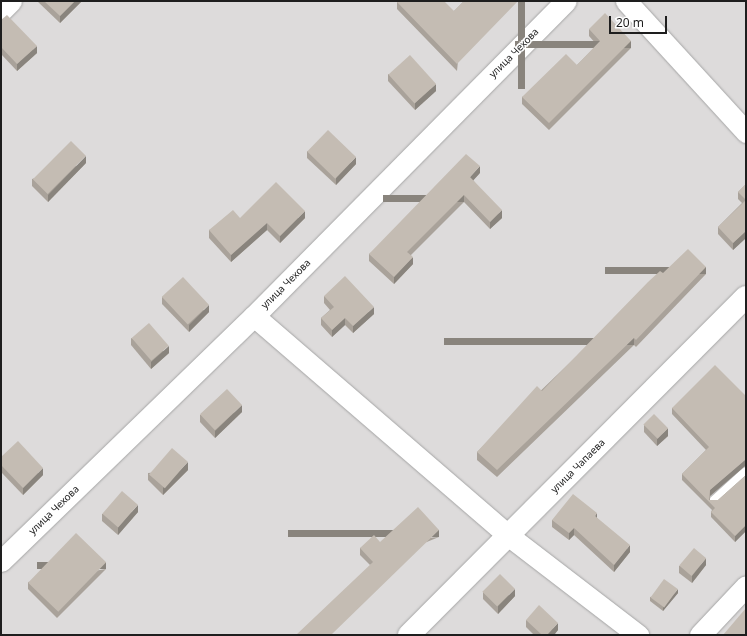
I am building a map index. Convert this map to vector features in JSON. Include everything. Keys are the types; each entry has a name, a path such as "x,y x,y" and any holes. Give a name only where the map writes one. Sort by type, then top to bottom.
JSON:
{"street":[{"path":"1,11 11,1"},
{"name":"улица Чехова","path":"1,561 254,316 566,1"},
{"path":"626,1 746,132"},
{"name":"улица Чапаева","path":"409,635 746,297"},
{"path":"254,316 509,536 638,635"},
{"path":"700,635 746,586"}],"lane":[{"path":"714,501 746,472"}],"shaded area":[{"path":"1,1 746,1 746,635 1,635"}],"building":[{"path":"44,1 75,1 60,16"},
{"path":"444,1 454,11 464,1 518,1 457,64 397,2"},
{"path":"605,13 631,41 549,123 522,97 566,54 577,65 600,41 589,29"},
{"path":"7,15 37,46 17,64 1,47 1,20"},
{"path":"410,55 436,84 415,103 388,74"},
{"path":"328,130 356,157 335,179 307,152"},
{"path":"71,141 86,156 48,194 33,179"},
{"path":"466,154 480,166 470,177 502,210 490,222 464,195 407,252 413,257 394,277 369,254"},
{"path":"276,182 305,211 280,236 267,223 231,255 209,230 233,210 240,218"},
{"path":"746,184 746,200 738,192"},
{"path":"746,200 746,231 733,243 718,227"},
{"path":"688,249 706,267 636,340 634,338 497,470 477,452 537,386 542,391 648,282 660,271 663,273"},
{"path":"345,276 374,307 353,326 345,318 332,330 321,318 334,307 324,296"},
{"path":"183,277 209,305 188,325 162,297"},
{"path":"149,323 169,346 151,361 132,338"},
{"path":"715,365 746,396 746,460 710,490 709,500 718,500 746,475 746,525 735,536 711,512 715,508 682,474 709,447 672,408"},
{"path":"227,389 242,405 215,430 200,414"},
{"path":"654,414 668,428 658,439 643,425"},
{"path":"18,441 43,468 23,488 1,465 1,457"},
{"path":"172,448 188,462 165,488 149,474"},
{"path":"122,491 138,505 118,527 102,514"},
{"path":"573,494 597,513 595,516 630,545 614,565 574,528 569,533 552,520"},
{"path":"418,507 439,530 331,635 296,635 373,562 360,548 374,535 380,542"},
{"path":"76,533 106,562 58,612 28,583"},
{"path":"694,548 706,558 691,576 679,566"},
{"path":"500,574 515,589 497,607 482,592"},
{"path":"664,579 678,589 664,608 650,598"},
{"path":"539,605 558,623 547,635 542,635 526,620"},
{"path":"746,608 746,635 723,635"}]}
